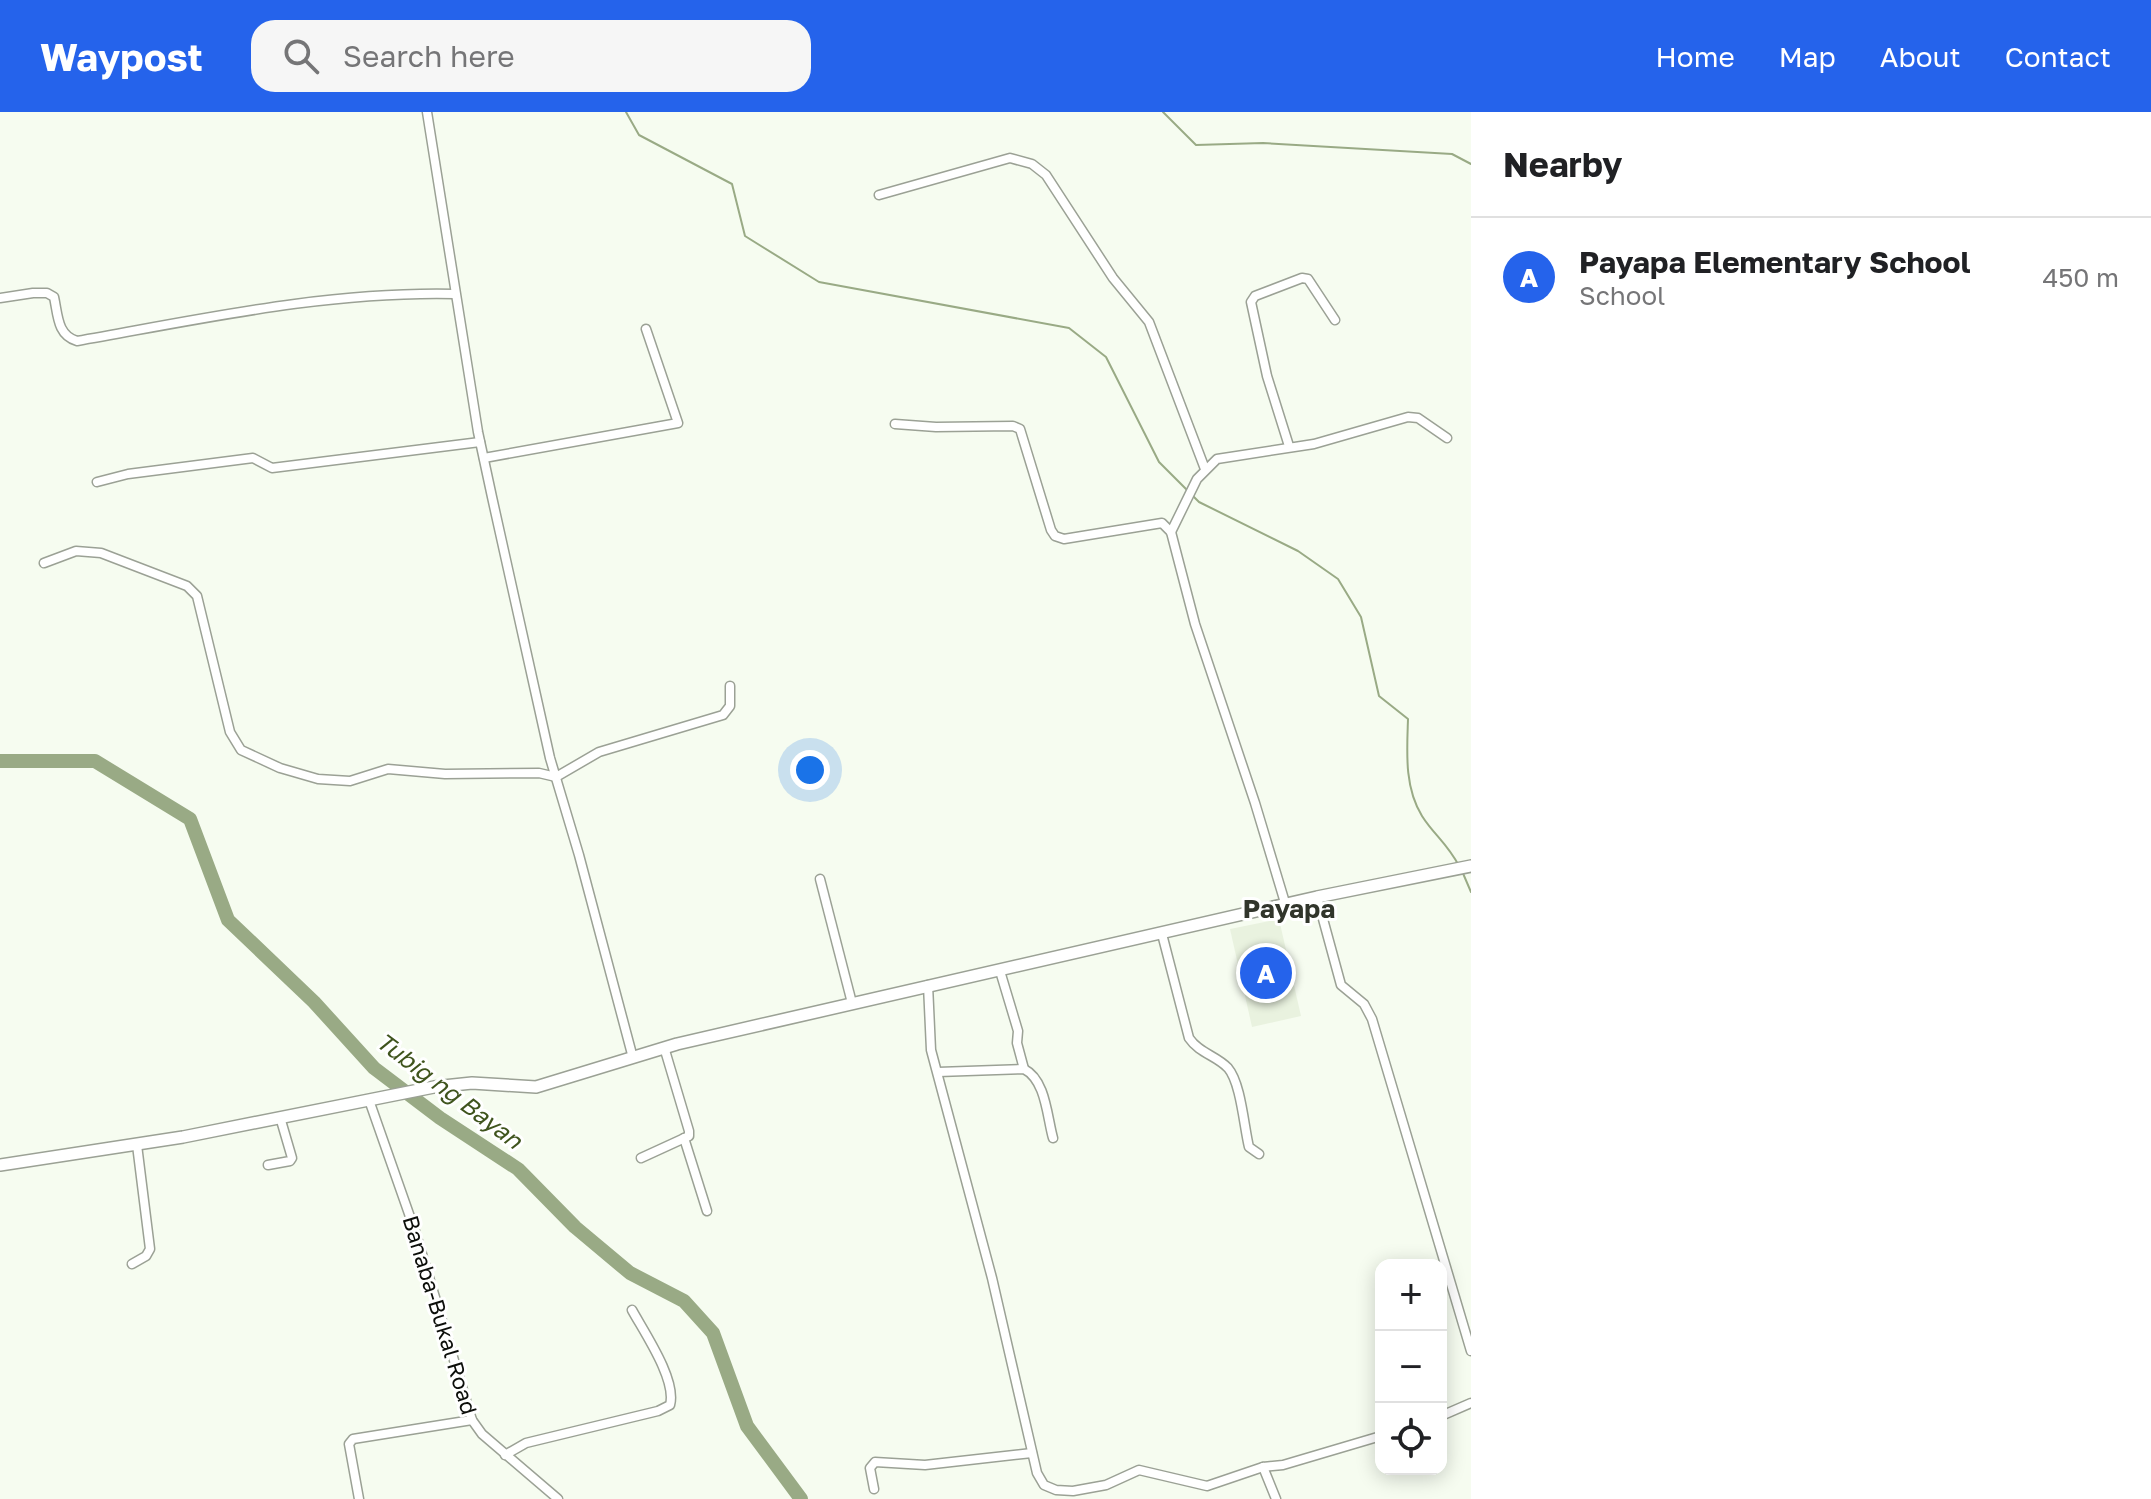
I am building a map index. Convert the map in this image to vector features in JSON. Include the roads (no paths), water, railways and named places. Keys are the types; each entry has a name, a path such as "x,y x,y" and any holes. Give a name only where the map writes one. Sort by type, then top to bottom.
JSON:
{"main road":[{"path":"0,1165 137,1145 472,1083 536,1087 664,1047 1317,897 1463,868"}],"street":[{"path":"427,112 480,442 556,777 633,1058"},
{"path":"879,195 1010,158 1032,164 1046,175 1113,278 1149,322 1205,469"},
{"path":"1289,446 1267,376 1251,302 1255,296 1302,278 1308,279 1335,320"},
{"path":"0,298 47,293 54,297 61,330 67,338 77,341 247,310 397,292 455,294"},
{"path":"484,458 678,423 646,329"},
{"path":"1171,532 1197,479 1217,459 1338,438 1408,417 1418,418 1447,438"},
{"path":"895,424 1013,426 1020,429 1055,536 1064,539 1162,523 1171,532 1195,624 1286,906"},
{"path":"97,482 128,474 253,458 272,468 480,442"},
{"path":"44,563 76,551 101,553 187,586 197,596 230,732 241,750 280,768 318,779 350,781 388,769 445,774 539,773 556,777 599,752 723,715 730,706 730,686"},
{"path":"820,879 852,1003"},
{"path":"1317,897 1341,985 1364,1004 1372,1019 1471,1351"},
{"path":"1162,934 1189,1038 1194,1046 1227,1066 1235,1079 1249,1147 1259,1154"},
{"path":"1000,971 1018,1031 1017,1043 1024,1069"},
{"path":"928,985 931,1050 992,1278 1037,1473 1044,1485 1056,1490 1073,1491 1106,1485 1139,1470 1207,1486 1263,1467 1283,1465 1375,1438"},
{"path":"641,1158 689,1136 664,1047"},
{"path":"938,1072 1024,1069 1032,1073 1040,1086 1053,1138"},
{"name":"Banaba-Bukal Road","path":"369,1100 415,1231 472,1420 482,1434 558,1499"},
{"path":"268,1165 292,1158 280,1117"},
{"path":"684,1138 707,1211"},
{"path":"132,1264 146,1256 150,1249 137,1145"},
{"path":"505,1455 526,1443 658,1411 670,1405 673,1395 656,1353 632,1310"},
{"path":"1447,1413 1471,1403"},
{"path":"359,1499 349,1444 353,1439 472,1420"},
{"path":"874,1489 870,1468 875,1462 925,1465 1032,1453"},
{"path":"1263,1467 1276,1499"}],"waterway":[{"path":"626,112 639,135 732,184 745,236 819,282 1069,328 1106,357 1159,462 1187,490"},
{"path":"1163,112 1196,145 1263,143 1452,154 1471,164"},
{"path":"1192,495 1199,502 1298,551 1338,579 1361,617 1379,696 1408,719 1408,769 1416,805 1459,866"},
{"name":"Tubig ng Bayan","path":"0,761 95,761 190,819 228,920 314,1002 374,1068 440,1118 518,1169 575,1227 630,1273 684,1301 713,1333 747,1426 801,1499"},
{"path":"1462,871 1471,892"}],"place":[{"name":"Payapa Elementary School","path":"1266,973"}],"district":[{"name":"Payapa","path":"1289,909"}]}
